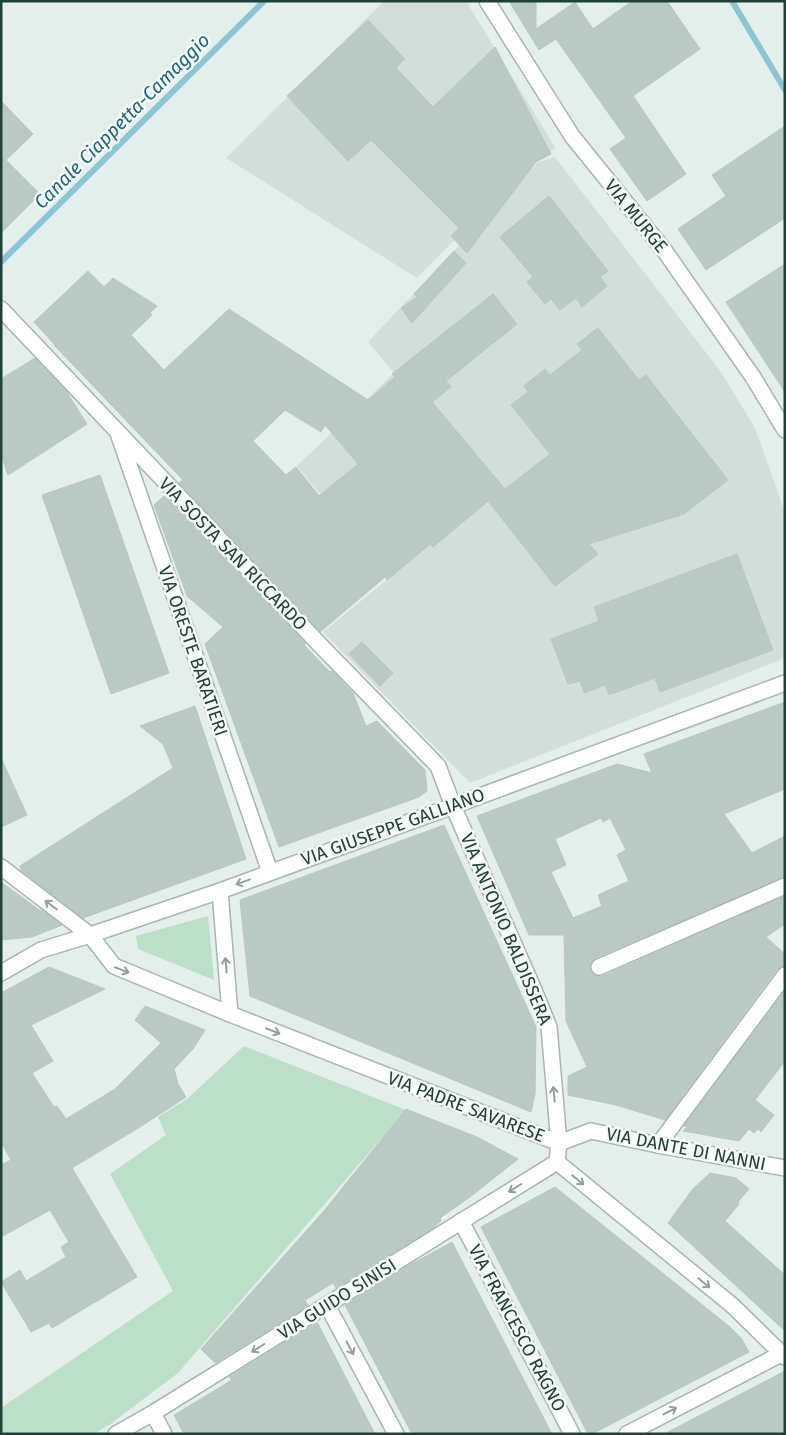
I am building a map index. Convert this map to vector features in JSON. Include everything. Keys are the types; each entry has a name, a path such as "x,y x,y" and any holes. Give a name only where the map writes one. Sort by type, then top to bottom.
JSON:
{"street":[{"name":"VIA MURGE","path":"487,1 572,136 664,250 753,377 785,430"},
{"name":"VIA SOSTA SAN RICCARDO","path":"1,309 324,649 438,766 453,806"},
{"name":"VIA ORESTE BARATIERI","path":"117,431 270,872"},
{"name":"VIA GIUSEPPE GALLIANO","path":"1,972 41,950 220,890 785,683"},
{"name":"VIA ANTONIO BALDISSERA","path":"453,806 549,1027 559,1143"},
{"name":"VIA PADRE SAVARESE","path":"1,867 90,935 114,966 230,1014 559,1143 556,1162 733,1306 783,1356"},
{"path":"598,966 785,886"},
{"path":"220,890 230,1014"},
{"path":"658,1145 785,975"},
{"name":"VIA DANTE DI NANNI","path":"559,1143 591,1131 785,1168"},
{"name":"VIA GUIDO SINISI","path":"116,1434 556,1162"},
{"name":"VIA FRANCESCO RAGNO","path":"461,1221 572,1434"},
{"path":"327,1305 396,1434"},
{"path":"627,1434 783,1356"},
{"path":"152,1413 164,1434"}],"shaded area":[{"path":"384,1 466,1 556,149 537,156 417,278 226,158"},
{"path":"555,157 721,372 755,428 785,512 785,657 470,783 323,632 389,578 297,466 394,373 368,342 537,163"}],"green space":[{"path":"208,916 214,980 138,949 136,936"},
{"path":"244,1046 406,1110 178,1373 109,1425 93,1434 1,1434 1,1408 173,1291 110,1174 166,1135 158,1117 187,1099"}],"building":[{"path":"509,1 536,1 536,29 575,2 593,29 632,1 667,1 700,49 633,96 686,174 647,201 610,149 626,138 556,39 539,50"},
{"path":"368,20 405,59 396,68 433,107 495,47 551,154 536,162 467,253 451,236 459,228 371,140 348,161 287,96"},
{"path":"1,101 33,134 6,160 40,194 1,233"},
{"path":"785,126 785,218 706,270 678,229 726,196 712,175"},
{"path":"549,196 608,271 600,277 607,286 582,307 576,298 560,310 551,299 545,304 527,282 533,277 500,237"},
{"path":"454,251 466,263 412,323 401,308 417,297 414,294"},
{"path":"785,264 785,392 726,302"},
{"path":"88,271 104,287 113,278 157,306 150,313 152,315 131,335 164,370 229,309 368,400 395,377 392,374 493,294 517,324 446,381 451,387 432,402 505,489 550,454 511,405 528,392 524,386 545,369 550,375 582,350 577,344 598,328 639,380 646,375 728,480 684,514 589,544 598,554 555,586 488,501 433,547 430,544 387,580 385,577 320,632 179,483 183,480 34,322","holes":["285,410 321,432 325,425 358,464 319,496 296,467 286,475 253,441"]},
{"path":"35,358 66,391 87,424 8,475 1,454 1,379"},
{"path":"100,475 169,673 111,694 42,495"},
{"path":"165,495 306,644 304,645 353,693 366,726 377,721 425,770 427,791 419,797 279,847 205,644 223,627 187,596 154,505"},
{"path":"737,554 773,650 660,692 655,678 609,695 605,685 584,693 580,681 568,684 551,639 599,621 594,607"},
{"path":"362,642 393,673 380,686 349,654"},
{"path":"785,702 785,789 724,814 752,853 785,836 785,877 595,958 591,962 591,971 594,975 603,976 785,896 785,924 766,937 785,954 785,966 777,969 665,1120 616,1105 568,1095 568,1076 587,1067 566,1021 564,935 529,935 477,816 617,764 652,773 644,754","holes":["601,818 603,822 610,818 626,850 617,855 629,881 598,895 602,906 573,918 551,872 566,865 555,839"]},
{"path":"195,706 246,859 83,918 22,871 20,866 173,768 163,744 140,726"},
{"path":"1,758 27,815 1,827"},
{"path":"444,825 536,1027 535,1094 531,1112 250,996 240,900"},
{"path":"1,882 62,925 32,937 1,940"},
{"path":"49,967 105,989 31,1025 53,1061 32,1073 54,1107 57,1106 66,1119 115,1089 161,1043 135,1020 145,1006 205,1030 193,1049 174,1069 178,1084 186,1097 72,1168 137,1277 52,1328 49,1323 31,1332 1,1282 20,1270 26,1281 66,1257 61,1247 69,1242 50,1210 1,1237 1,1165 11,1160 1,1142 1,993"},
{"path":"785,991 785,1061 755,1100 774,1115 761,1132 758,1129 754,1133 749,1129 739,1141 683,1131 687,1127 684,1126"},
{"path":"406,1109 477,1137 518,1159 440,1218 441,1221 433,1228 336,1288 333,1283 305,1300 308,1306 215,1363 201,1349 323,1212"},
{"path":"710,1173 736,1178 749,1189 725,1221 785,1275 785,1331 668,1223 692,1190"},
{"path":"555,1187 730,1327 741,1338 749,1352 592,1434 588,1434 481,1227"},
{"path":"452,1242 552,1434 412,1434 345,1305 404,1268"},
{"path":"317,1322 375,1434 184,1434 174,1415 232,1380 229,1377"},
{"path":"785,1371 785,1434 664,1434"}],"waterway":[{"name":"Canale Ciappetta-Camaggio","path":"1,262 264,1"},
{"name":"Canale Ciappetta-Camaggio","path":"732,1 785,90"}]}
